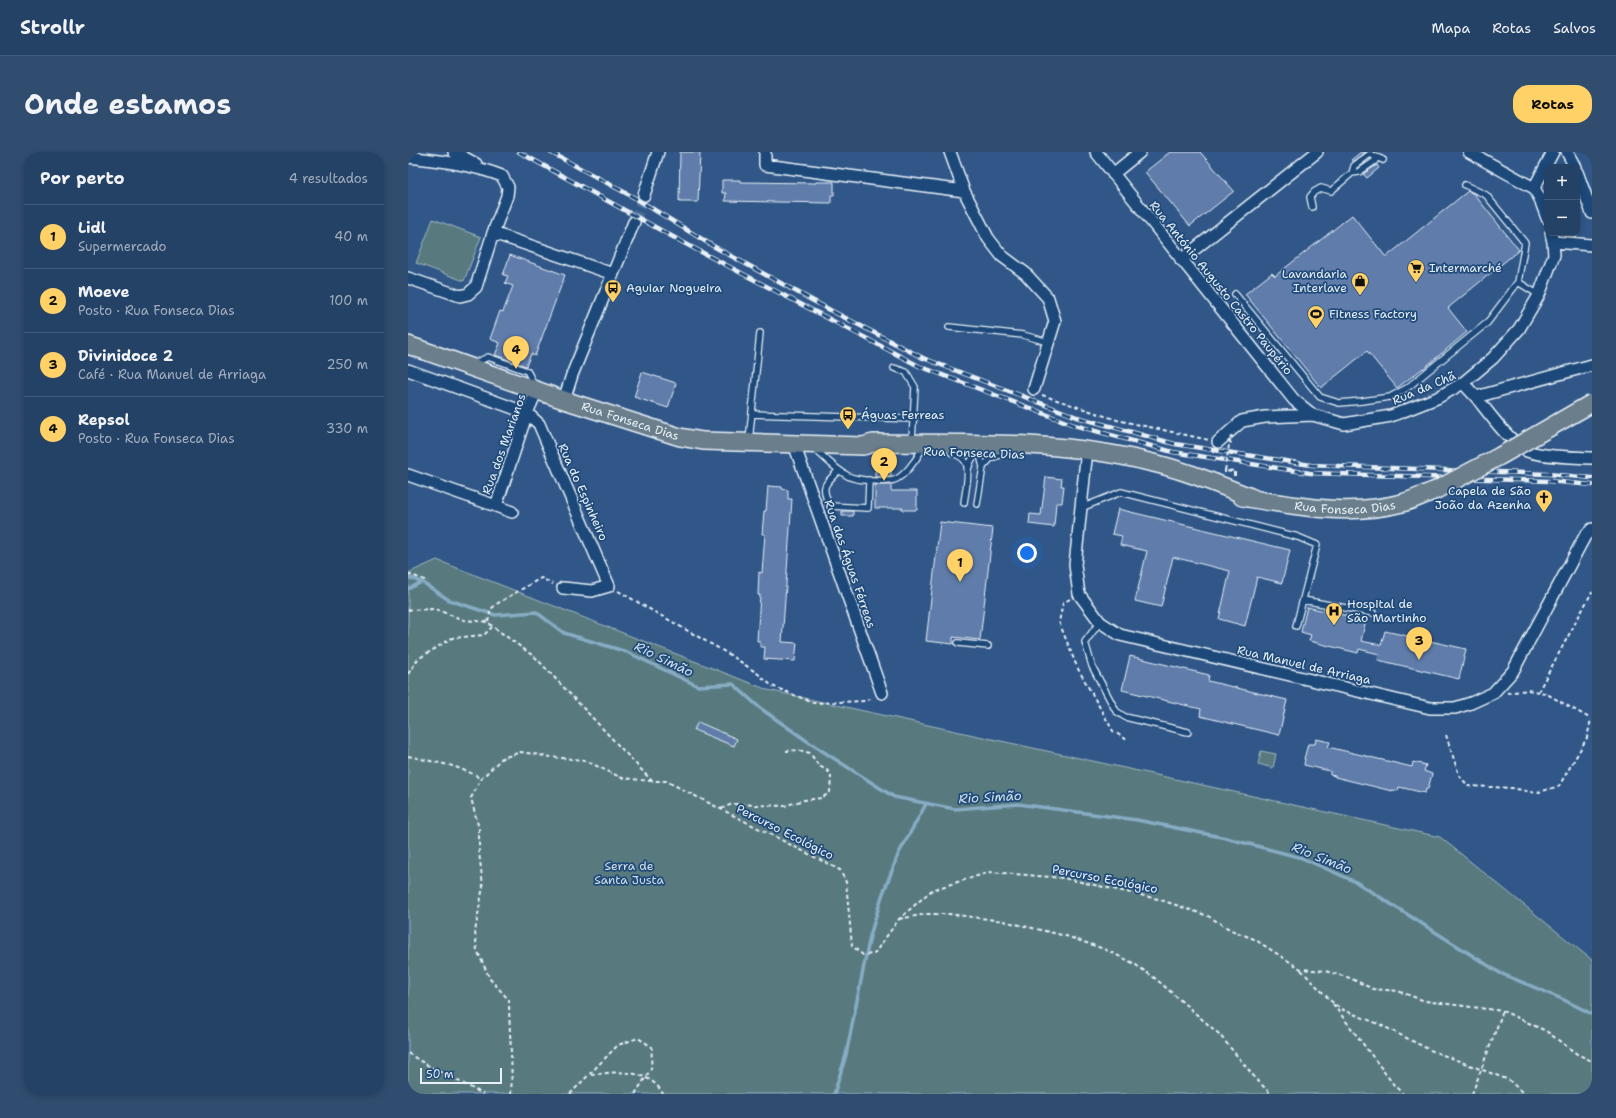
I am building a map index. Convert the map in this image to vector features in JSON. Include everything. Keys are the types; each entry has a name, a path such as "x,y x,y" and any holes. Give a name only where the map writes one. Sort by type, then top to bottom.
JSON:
{"main road":[{"name":"Rua Fonseca Dias","path":"408,345 564,400 680,437 703,441 863,446 872,450 917,446 953,448 1025,445 1081,454 1167,475 1216,492 1272,503 1316,509 1359,509 1401,503 1436,490 1500,456 1592,403"},
{"name":"Rua Fonseca Dias","path":"953,448 980,460 1003,454 1081,454 1122,456 1160,465 1252,498"}],"street":[{"path":"408,278 460,296 468,294 476,287 493,233 507,196 508,187 502,176 486,170 408,156 410,152"},
{"path":"454,152 486,170"},
{"path":"644,195 658,152"},
{"path":"765,152 765,165 964,191"},
{"path":"950,152 964,191 988,238 1002,256 1025,273 1048,298 1055,321 1034,389"},
{"name":"Rua António Augusto Castro Paupério","path":"1096,152 1294,400 1313,416"},
{"path":"1113,174 1140,152"},
{"path":"1181,260 1317,152"},
{"path":"1469,152 1534,188 1544,210"},
{"path":"1534,188 1554,152"},
{"path":"1566,152 1572,164"},
{"path":"1580,180 1592,213"},
{"path":"564,400 572,375 634,222"},
{"path":"493,233 613,274"},
{"path":"1463,383 1493,358 1518,329 1539,295 1554,256 1552,238 1592,245"},
{"path":"1476,397 1592,365"},
{"path":"408,370 527,413"},
{"name":"Rua da Chã","path":"1218,442 1242,421 1265,417 1313,416 1344,424 1391,416 1437,398 1463,383 1510,437 1526,451 1592,458"},
{"name":"Rua dos Marianos","path":"496,506 527,413 537,390"},
{"name":"Rua do Espinheiro","path":"527,413 539,424 609,586"},
{"name":"Rua das Águas Férreas","path":"802,444 882,693"},
{"name":"Rua Manuel de Arriaga","path":"1081,454 1080,508 1075,565 1080,594 1100,622 1120,635 1430,708 1456,708 1471,703 1493,693 1513,671 1589,533"},
{"name":"Rua dos Marianos","path":"408,475 512,512"},
{"path":"562,588 592,592 609,586"}],"lane":[{"path":"1352,174 1354,166 1370,154 1383,160"},
{"path":"1312,207 1310,198 1314,192 1321,188 1331,191 1352,174 1359,172 1375,161 1375,156"},
{"path":"1235,294 1320,397 1339,403 1390,397 1407,388 1487,323 1518,282 1525,243 1486,195 1465,185"},
{"path":"1518,282 1539,295"},
{"path":"949,327 1023,335 1048,342"},
{"path":"749,443 760,332"},
{"path":"802,444 849,477 860,480 893,480 900,476 916,460 917,446 914,419 915,387 906,372 894,368"},
{"path":"752,414 914,419"},
{"path":"977,504 982,451 1006,450 1025,445"},
{"path":"953,448 966,462 968,470"},
{"path":"964,503 969,462 980,460"},
{"path":"839,470 826,484 824,491 829,506 868,508 869,480"},
{"path":"1080,508 1121,492 1298,537 1317,544 1296,626"},
{"path":"1303,600 1373,613"},
{"path":"1100,622 1085,642 1092,666 1116,711 1125,717 1188,732"},
{"path":"958,643 988,646"}],"path":[{"path":"1034,389 1040,395 1117,420 1218,442"},
{"path":"1234,476 1234,472 1225,471 1229,445 1231,443 1228,440 1235,433"},
{"path":"408,574 428,581"},
{"path":"488,622 491,609 498,603 541,578 562,588"},
{"path":"609,586 732,656 757,673 772,686 814,703 866,701 882,693"},
{"path":"1538,692 1592,592"},
{"path":"408,610 435,609 464,620 488,622 536,658 652,781"},
{"path":"408,674 418,659 452,638 484,635 492,626"},
{"path":"1446,735 1459,775 1468,786 1512,788 1536,793 1559,786 1587,738 1591,719 1545,693 1528,690 1510,693 1493,693"},
{"path":"721,809 732,804 784,806 804,800 822,798 830,792 831,776 826,770 819,766 810,753 798,750 786,751"},
{"name":"Percurso Ecológico","path":"511,1094 513,1072 509,1035 509,1000 490,979 477,950 474,932 482,886 479,852 479,829 471,798 480,780 502,758 521,752 584,760 622,778 666,781 840,870 846,882 852,946 863,955 874,954 899,919 932,890 990,872 1063,878 1158,899 1208,916 1231,930 1254,940 1301,970 1331,1001"},
{"path":"408,756 453,766 476,775 480,780"},
{"path":"899,919 926,914 949,914 1003,921 1066,936 1104,949 1133,963 1162,984 1219,1034 1257,1080 1271,1094"},
{"path":"1301,970 1325,970 1350,978 1374,989 1398,991 1425,1001 1503,1011 1546,1031 1577,1054 1592,1061"},
{"path":"1331,1001 1341,1008 1381,1025 1430,1050 1509,1080 1524,1094"},
{"path":"1331,1001 1403,1094"},
{"path":"1472,1094 1480,1069 1503,1011"},
{"path":"570,1094 618,1045 638,1038 652,1046 651,1069 634,1094"},
{"path":"408,1053 425,1065 483,1094"},
{"path":"590,1075 611,1072 634,1072 646,1077 660,1088 664,1094"}],"green space":[{"path":"433,219 481,237 464,281 416,263"},
{"name":"Serra de Santa Justa","path":"437,560 768,690 1440,837 1592,960 1592,1094 408,1094 408,573"},
{"path":"1261,751 1276,754 1273,768 1258,764"}],"building":[{"path":"680,152 700,152 698,202 679,202"},
{"path":"1170,152 1200,152 1234,191 1190,226 1145,172"},
{"path":"1361,152 1366,152 1353,161 1351,160"},
{"path":"1377,165 1379,168 1367,178 1363,174"},
{"path":"722,180 740,180 740,182 834,182 834,195 831,195 831,203 725,201 726,193 722,193"},
{"name":"Intermarché","path":"1468,191 1474,194 1519,250 1448,308 1467,332 1423,369 1397,388 1367,351 1321,388 1245,294 1272,273 1275,276 1352,215 1386,257"},
{"path":"510,255 565,275 535,356 531,354 526,366 495,355 500,343 490,339 500,311 503,312 513,286 505,283 508,276 503,275"},
{"path":"642,372 676,383 668,408 634,397"},
{"path":"875,471 891,471 891,476 875,477"},
{"path":"1046,477 1062,479 1061,486 1064,486 1062,503 1056,503 1054,527 1029,524 1030,514 1041,515"},
{"path":"875,485 891,485 891,491 917,491 917,510 903,510 903,508 875,508"},
{"path":"768,486 782,487 782,489 788,490 788,499 792,499 782,642 797,643 795,661 764,659 765,647 760,647 760,641 757,641 760,595 758,595 759,572 762,573 765,534 762,534"},
{"path":"1118,509 1290,550 1282,583 1257,577 1245,626 1219,619 1230,571 1173,557 1161,607 1135,601 1147,551 1120,545 1122,536 1112,534"},
{"path":"842,511 853,511 853,516 842,516"},
{"path":"940,522 993,528 980,640 953,637 953,644 926,641"},
{"path":"1307,607 1366,620 1361,641 1381,645 1385,631 1466,649 1459,679 1378,660 1379,654 1359,649 1358,653 1309,641 1311,635 1301,632"},
{"path":"1130,656 1209,675 1208,681 1287,700 1279,735 1200,716 1201,709 1122,690"},
{"path":"698,722 737,739 734,746 694,730"},
{"path":"1316,739 1330,742 1328,747 1412,767 1413,762 1426,765 1424,771 1432,774 1428,789 1426,789 1425,793 1399,787 1398,791 1392,791 1335,777 1330,775 1330,771 1304,765 1308,744 1315,744"}],"waterway":[{"path":"408,577 422,582"},
{"name":"Rio Simão","path":"408,589 422,582 449,600 495,615 536,612 564,633 627,652 698,686 733,684 760,708 810,743 894,797 955,809 1018,804 1137,820 1226,838 1302,858 1356,882 1500,973 1562,999 1592,1014"},
{"path":"834,1094 846,1055 870,936 882,896 899,853 926,804"}],"tunnel":[{"path":"634,222 644,195"}],"railway":[{"path":"519,152 684,243 919,366 1074,425 1173,452 1310,473 1548,481 1592,485"},
{"path":"550,152 635,198 713,246 830,310 923,358 1077,417 1175,444 1311,465 1548,474 1592,478"}],"place":[{"name":"Intermarché","path":"1416,283"},
{"name":"Lavandaria Interlave","path":"1360,296"},
{"name":"Aguiar Nogueira","path":"613,303"},
{"name":"Fitness Factory","path":"1316,329"},
{"name":"Repsol","path":"516,369"},
{"name":"Águas Ferreas","path":"848,430"},
{"name":"Moeve","path":"884,481"},
{"name":"Capela de São João da Azenha","path":"1544,513"},
{"name":"Lidl","path":"960,582"},
{"name":"Hospital de São Martinho","path":"1334,626"},
{"name":"Divinidoce 2","path":"1419,660"}]}
